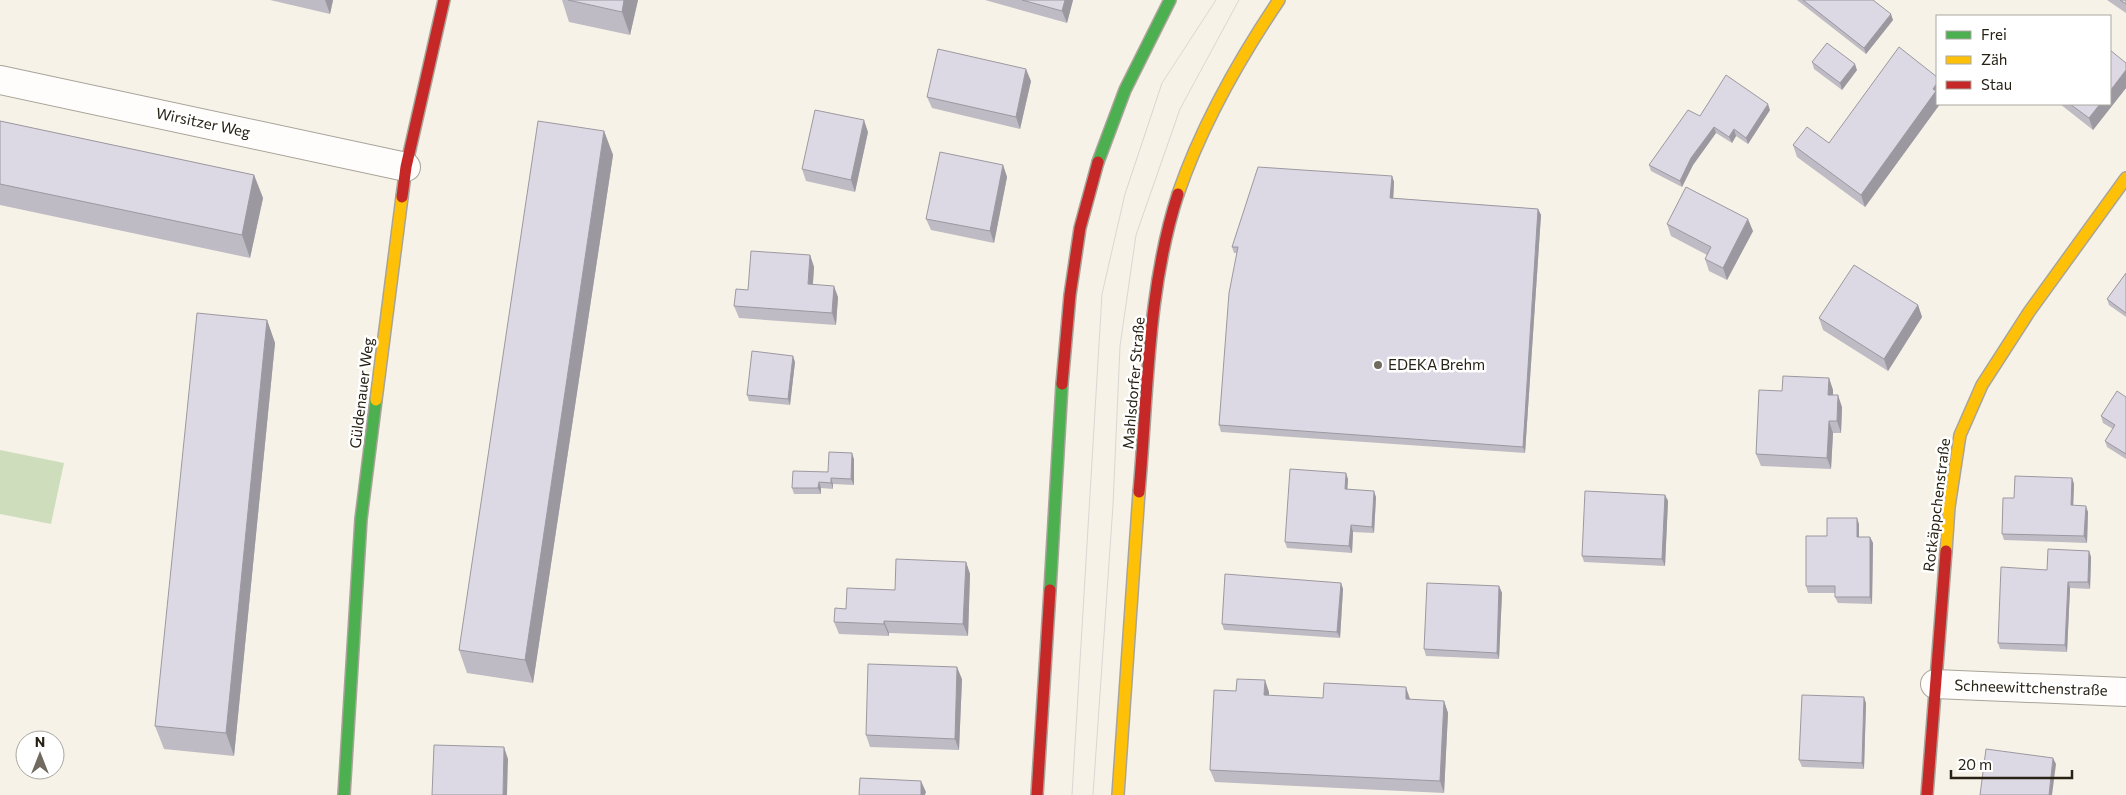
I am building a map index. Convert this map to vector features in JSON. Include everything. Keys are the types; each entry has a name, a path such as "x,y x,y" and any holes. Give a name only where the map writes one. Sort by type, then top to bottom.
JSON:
{"main road":[{"name":"Güldenauer Weg","path":"344,795 361,519 406,167 444,0"},
{"path":"1037,795 1062,387 1070,295 1080,228 1098,161 1125,90 1170,0"},
{"name":"Mahlsdorfer Straße","path":"1118,795 1133,560 1154,317 1166,238 1186,174 1214,107 1244,50 1279,0"},
{"name":"Rotkäppchenstraße","path":"1927,795 1949,507 1960,435 1982,385 2029,312 2126,178"}],"street":[{"name":"Wirsitzer Weg","path":"0,80 406,167"},
{"name":"Schneewittchenstraße","path":"1935,684 2126,692"}],"green space":[{"path":"0,450 64,463 51,524 0,514"}],"building":[{"path":"568,0 624,0 622,12"},
{"path":"1022,0 1065,0 1062,11"},
{"path":"1803,0 1873,0 1891,14 1864,48"},
{"path":"1827,43 1855,64 1840,83 1812,62"},
{"path":"1899,47 1936,76 1936,84 1933,89 1936,91 1861,195 1793,145 1807,127 1829,143"},
{"path":"938,49 1026,69 1016,117 927,97"},
{"path":"2111,51 2126,63 2126,70 2111,90"},
{"path":"1726,75 1768,104 1746,138 1734,129 1729,137 1714,127 1691,158 1680,181 1649,165 1688,110 1700,116"},
{"path":"2071,105 2099,105 2089,118"},
{"path":"815,110 864,120 851,180 802,169"},
{"path":"0,121 254,175 242,235 0,184"},
{"path":"538,121 604,131 525,660 459,650"},
{"path":"940,152 1003,165 990,231 926,219"},
{"name":"EDEKA Brehm","path":"1258,167 1392,176 1390,198 1538,209 1523,447 1219,425 1229,293 1238,247 1232,247"},
{"path":"1686,187 1748,219 1723,268 1705,259 1711,247 1667,224"},
{"path":"751,251 810,255 808,284 834,286 832,313 734,306 736,289 748,290"},
{"path":"1854,265 1918,305 1884,359 1819,318"},
{"path":"2126,273 2126,313 2107,299"},
{"path":"197,313 267,320 226,733 155,726"},
{"path":"752,351 793,356 788,399 747,395"},
{"path":"1783,376 1829,378 1828,395 1838,395 1837,421 1829,421 1827,458 1756,454 1759,390 1782,391"},
{"path":"2117,391 2126,397 2126,454 2105,441 2115,425 2101,416"},
{"path":"829,452 852,453 851,479 831,478 831,483 819,482 818,488 792,488 793,471 828,472"},
{"path":"1290,469 1346,473 1345,489 1374,491 1372,527 1351,525 1349,546 1285,542"},
{"path":"2015,476 2072,478 2071,505 2086,506 2084,536 2002,534 2003,498 2014,498"},
{"path":"1585,491 1665,495 1662,559 1582,556"},
{"path":"1827,518 1857,518 1857,537 1870,537 1870,597 1835,597 1835,586 1806,586 1806,536 1827,536"},
{"path":"2048,549 2089,551 2088,582 2068,582 2065,645 1998,643 2001,567 2047,570"},
{"path":"896,559 966,562 963,624 884,621 884,624 834,622 835,608 846,609 847,588 895,590"},
{"path":"1225,574 1341,583 1337,632 1222,624"},
{"path":"1427,583 1499,586 1497,653 1424,649"},
{"path":"868,664 957,667 955,739 866,735"},
{"path":"1237,679 1265,680 1264,695 1323,698 1324,683 1406,687 1406,699 1444,701 1440,781 1210,770 1214,690 1236,691"},
{"path":"1802,695 1864,697 1862,763 1799,760"},
{"path":"434,745 504,747 503,795 432,795"},
{"path":"1986,749 2053,758 2049,795 1980,795"},
{"path":"860,778 921,781 921,795 859,795"}],"tram line":[{"path":"1072,795 1102,294 1125,194 1162,83 1216,0"},
{"path":"1093,795 1113,505 1120,346 1136,235 1180,109 1239,0"}],"traffic: fast":[{"path":"1098,162 1125,90 1170,0"},
{"path":"1050,590 1062,384"},
{"path":"344,795 361,519 376,400"}],"traffic: slow":[{"path":"1178,194 1198,143 1222,94 1249,46 1279,0"},
{"path":"1946,551 1949,507 1960,435 1982,385 2029,312 2126,178"},
{"path":"376,400 402,197"},
{"path":"1118,795 1139,492"}],"traffic: jam":[{"path":"402,197 406,167 444,0"},
{"path":"1062,384 1070,295 1080,228 1098,162"},
{"path":"1139,492 1154,304 1168,230 1178,194"},
{"path":"1927,795 1946,551"},
{"path":"1037,795 1050,590"}],"place":[{"name":"EDEKA Brehm","path":"1378,365"}]}
